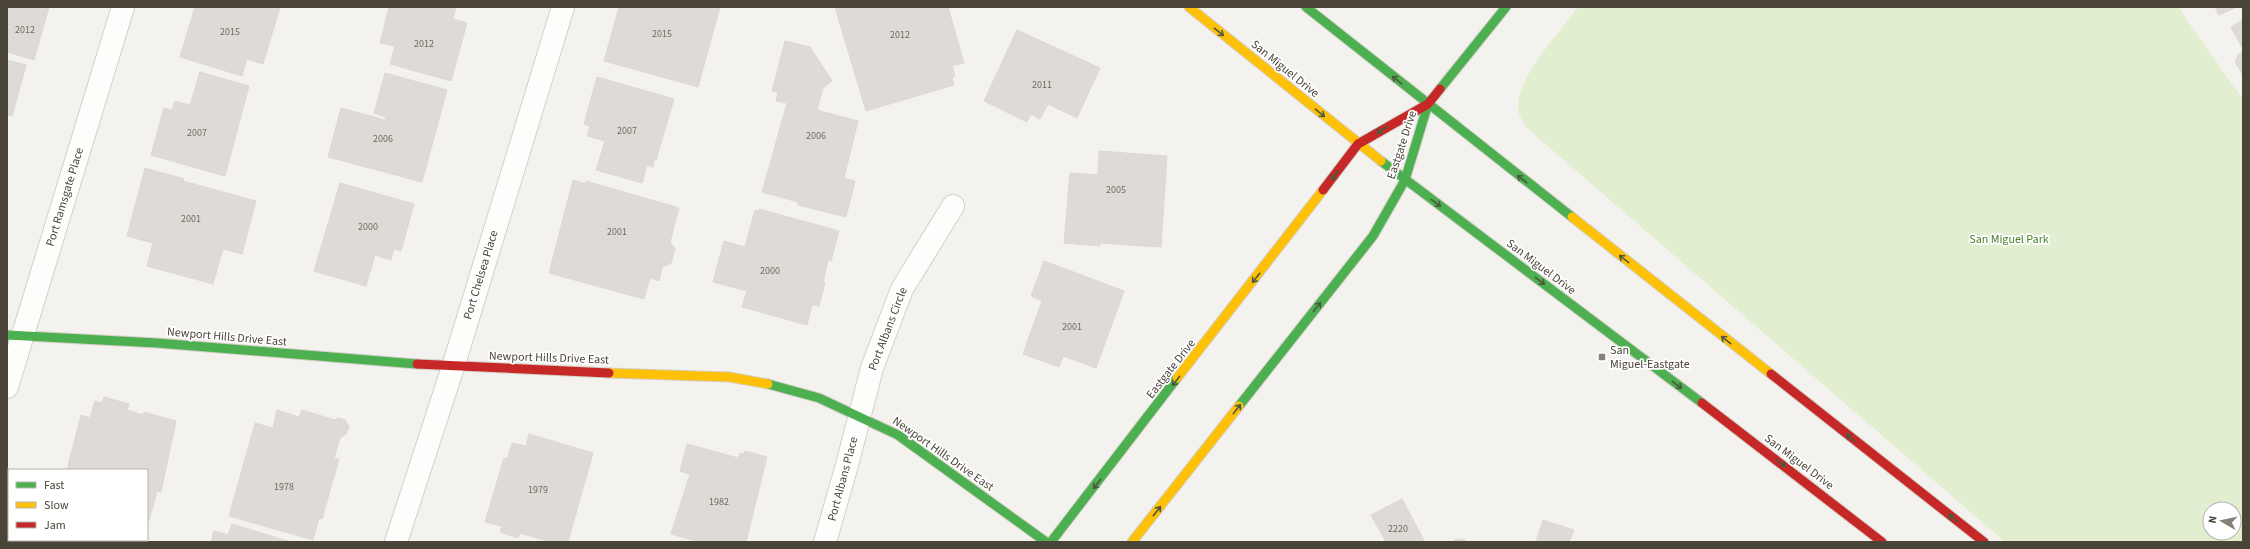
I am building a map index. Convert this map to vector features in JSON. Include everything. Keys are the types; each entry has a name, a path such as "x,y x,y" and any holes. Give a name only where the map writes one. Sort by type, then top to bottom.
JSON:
{"main road":[{"name":"San Miguel Drive","path":"1189,7 1358,144 1805,482 1882,542"},
{"path":"1306,7 1984,542"},
{"path":"1428,104 1506,7"},
{"name":"Eastgate Drive","path":"1051,542 1358,144 1428,104"},
{"name":"Eastgate Drive","path":"1132,542 1373,236 1405,180 1428,104"},
{"name":"Newport Hills Drive East","path":"15,336 157,343 453,367 729,377 774,385 819,398 898,435 1046,542"}],"street":[{"name":"Port Ramsgate Place","path":"7,387 15,336 123,7"},
{"name":"Port Chelsea Place","path":"396,542 453,367 563,7"},
{"name":"Port Albans Circle","path":"859,416 872,368 902,289 953,206"},
{"name":"Port Albans Place","path":"825,542 859,416"}],"green space":[{"name":"San Miguel Park","path":"1578,7 2178,7 2243,100 2243,542 2005,542 1528,129 1521,119 1518,110 1519,96 1532,69 1551,41"}],"building":[{"path":"7,7 49,7 34,60 7,52"},
{"path":"195,7 280,7 263,64 247,59 242,76 180,57"},
{"path":"389,7 456,7 453,19 467,23 451,81 390,64 395,46 380,43"},
{"path":"619,7 720,7 698,87 604,61"},
{"path":"835,7 948,7 964,63 952,66 955,76 952,77 954,85 866,111"},
{"path":"2215,7 2237,7 2219,15"},
{"path":"2243,20 2243,49 2231,27"},
{"path":"1017,30 1100,68 1077,118 1048,104 1040,119 1031,114 1027,122 984,101"},
{"path":"785,41 810,47 832,81 823,88 817,110 858,121 844,178 855,181 846,217 798,205 798,202 762,192 787,103 776,101 778,93 772,91"},
{"path":"2243,51 2243,75 2235,62 2239,54"},
{"path":"7,60 26,65 12,116 7,115"},
{"path":"200,72 249,86 225,176 151,155 164,108 172,110 175,101 190,105"},
{"path":"385,73 447,90 422,182 328,157 341,108 385,120 386,117 374,113"},
{"path":"597,77 674,99 656,160 654,160 653,167 647,165 642,183 596,170 605,141 587,136 590,126 584,124"},
{"path":"1099,151 1167,156 1161,247 1100,243 1100,246 1064,243 1070,173 1098,175"},
{"path":"145,168 184,179 183,181 256,201 242,254 223,249 213,284 147,266 153,243 127,236"},
{"path":"573,180 586,184 586,181 679,208 670,242 675,249 671,263 662,267 659,281 650,278 644,299 549,273"},
{"path":"340,183 414,204 401,251 394,249 391,260 375,255 366,286 314,271"},
{"path":"759,209 839,231 831,261 828,260 823,282 825,283 819,306 812,305 807,325 742,307 747,291 713,282 724,241 745,247 755,210 759,211"},
{"path":"1044,261 1124,291 1096,368 1063,356 1059,367 1023,354 1042,301 1031,296"},
{"path":"104,397 129,404 127,410 143,415 144,412 176,421 161,492 157,491 149,521 148,469 67,469 81,415 90,418 95,401 102,403"},
{"path":"277,410 299,417 302,410 335,420 338,418 345,420 349,427 346,434 340,438 334,458 339,459 322,519 319,518 313,540 229,516 255,423 273,428"},
{"path":"529,434 593,453 568,542 551,542 520,533 518,538 500,532 502,526 485,522 504,458 507,459 512,443 526,446"},
{"path":"687,444 738,458 740,453 744,454 745,451 767,457 746,542 699,542 671,534 690,474 680,471"},
{"path":"1402,499 1425,542 1386,542 1371,515"},
{"path":"1543,520 1574,530 1569,542 1524,542 1536,541"},
{"path":"232,524 291,542 211,542 214,531 228,535"},
{"path":"1456,539 1465,540 1467,542 1452,542"},
{"path":"40,541 120,541 120,542"}],"traffic: fast":[{"path":"1306,7 1572,217"},
{"path":"1440,89 1506,7"},
{"path":"1239,406 1373,236 1405,180 1428,104"},
{"path":"1381,161 1702,403"},
{"path":"7,335 157,343 417,364"},
{"path":"1051,542 1177,378"},
{"path":"768,384 819,398 898,435 1046,542"}],"traffic: slow":[{"path":"1189,7 1381,161"},
{"path":"1177,378 1323,190"},
{"path":"1572,217 1771,374"},
{"path":"609,373 729,377 768,384"},
{"path":"1132,542 1239,406"}],"traffic: jam":[{"path":"1323,190 1358,144 1428,104 1440,89"},
{"path":"417,364 609,373"},
{"path":"1771,374 1984,542"},
{"path":"1702,403 1882,542"}],"place":[{"name":"San Miguel-Eastgate","path":"1602,357"}]}
